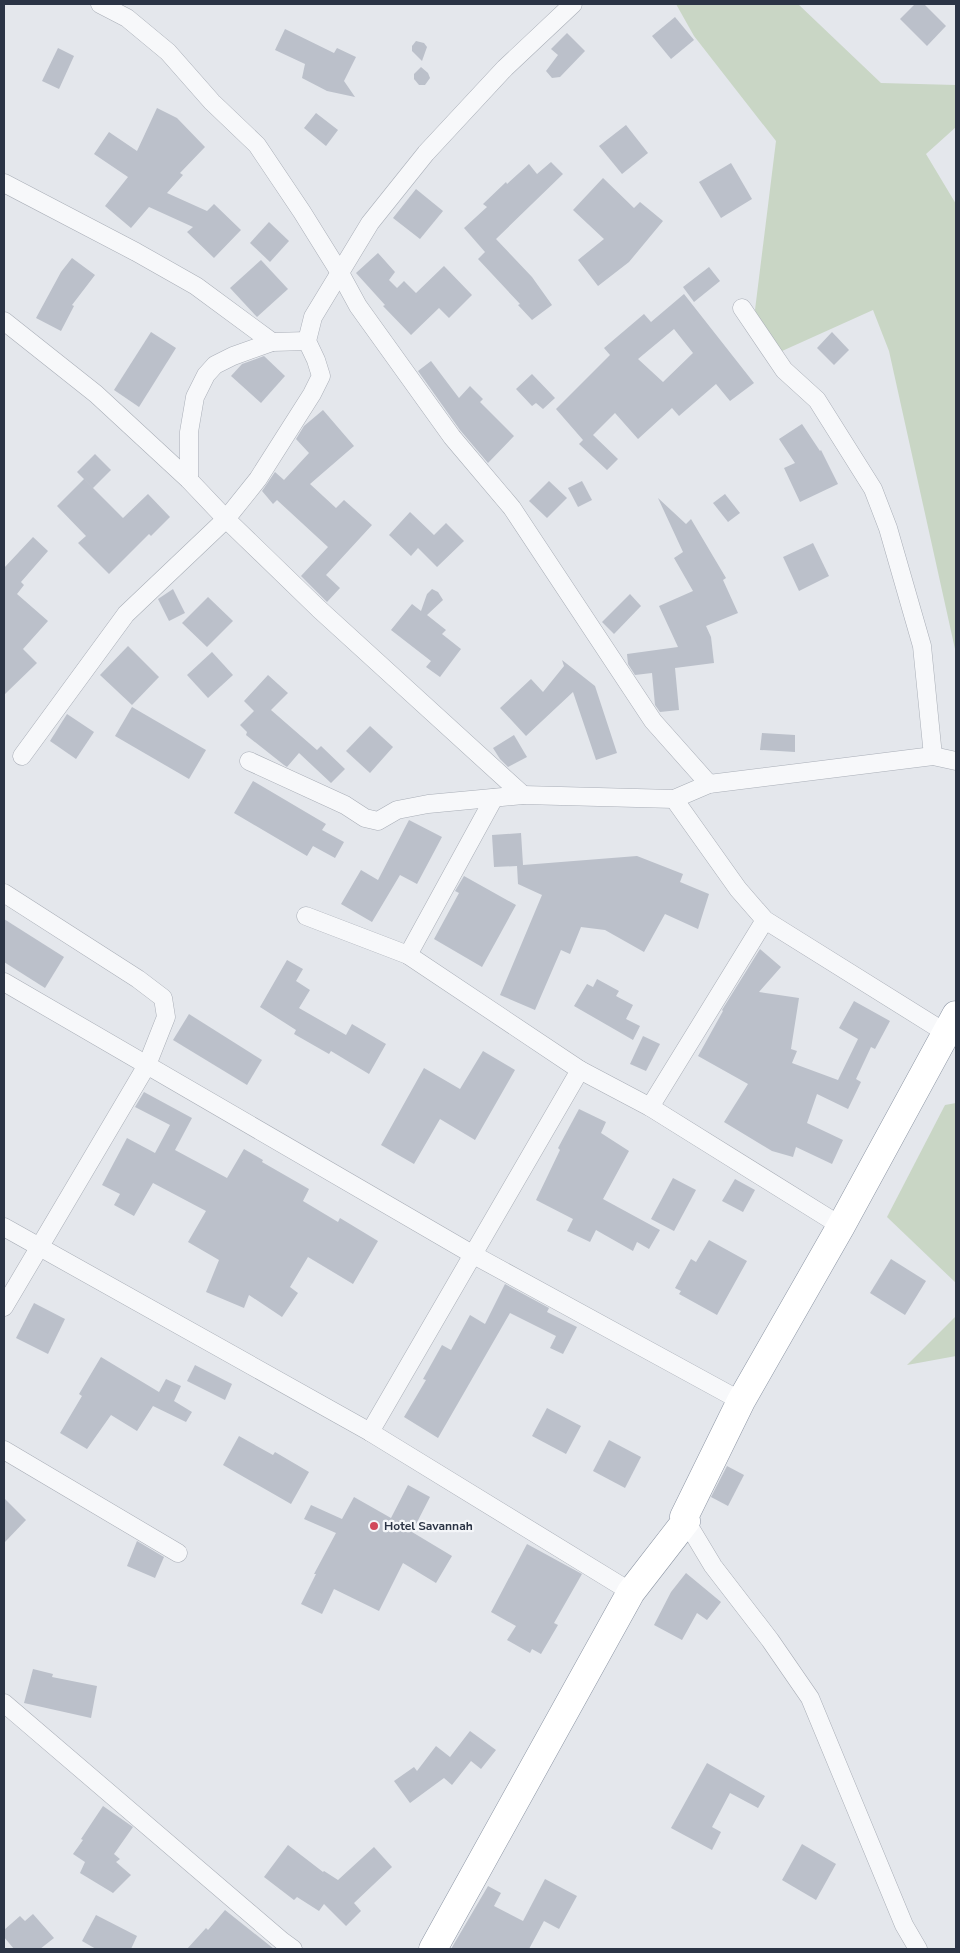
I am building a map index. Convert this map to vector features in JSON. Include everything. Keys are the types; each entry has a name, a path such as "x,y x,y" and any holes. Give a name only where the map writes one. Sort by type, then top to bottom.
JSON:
{"highway":[{"path":"433,1949 631,1592 686,1521 684,1517 741,1401 841,1226 951,1024"}],"street":[{"path":"100,4 127,18 168,52 212,102 257,145 302,212 358,306 452,437 512,508 653,721 709,784"},
{"path":"22,756 126,614 226,519 258,479 312,394 321,376 307,341 313,317 370,223 426,152 505,68 573,4"},
{"path":"4,183 136,252 196,286 272,342"},
{"path":"742,308 784,370 818,400 873,489 888,528 922,646 933,756"},
{"path":"4,321 96,394 189,480 226,519 319,609 523,796"},
{"path":"189,480 189,432 195,397 206,375 215,365 224,360 272,342 307,341"},
{"path":"249,761 345,805 365,818 378,821 397,810 428,804 523,796 674,799 709,784 933,756 956,761"},
{"path":"408,956 494,798"},
{"path":"674,799 738,889 765,920 951,1024"},
{"path":"4,893 138,979 163,998 166,1017 147,1064 4,1307"},
{"path":"306,916 408,956 580,1070 650,1107 841,1226"},
{"path":"650,1107 765,920"},
{"path":"4,982 472,1254 741,1401"},
{"path":"370,1432 580,1070"},
{"path":"4,1227 370,1432 631,1592"},
{"path":"4,1450 178,1553"},
{"path":"686,1521 713,1566 770,1640 810,1698 900,1916 918,1949"},
{"path":"4,1703 282,1941 294,1949"}],"green space":[{"path":"676,4 798,4 881,83 956,85 956,127 926,154 956,204 955,649 889,351 873,310 771,356 755,310 776,141 694,36"},
{"path":"956,1103 956,1283 887,1217 945,1105"},
{"path":"956,1316 956,1356 907,1365"}],"building":[{"path":"915,4 924,4 946,26 927,46 900,19"},
{"path":"675,17 694,40 671,59 652,36"},
{"path":"285,29 334,53 337,48 356,57 344,81 355,97 327,91 302,78 305,64 275,50"},
{"path":"567,33 585,51 560,77 552,78 546,71 558,55 551,49"},
{"path":"416,41 424,43 427,47 422,61 412,51 412,46"},
{"path":"58,48 74,56 59,89 42,81"},
{"path":"421,67 428,73 430,78 425,85 419,85 414,79 414,74"},
{"path":"157,108 177,118 205,147 180,173 183,175 167,193 207,211 214,204 241,230 214,258 187,232 193,227 149,207 131,228 105,206 128,177 94,154 109,132 137,151"},
{"path":"316,113 338,130 326,146 304,128"},
{"path":"626,125 648,153 622,174 599,146"},
{"path":"551,162 563,174 496,239 532,277 552,305 532,320 518,305 520,304 478,259 485,252 464,228 487,207 483,204 506,182 507,184 529,164 537,174"},
{"path":"731,163 752,199 721,218 699,182"},
{"path":"603,178 634,208 640,202 663,221 629,262 598,286 578,260 604,239 573,210"},
{"path":"416,189 443,211 420,239 393,218"},
{"path":"269,222 289,241 270,262 250,243"},
{"path":"378,253 395,272 389,280 397,288 404,281 416,293 444,266 472,295 449,318 439,308 411,335 383,306 385,305 356,273"},
{"path":"72,258 95,275 72,305 74,306 61,331 36,318 61,272"},
{"path":"261,260 288,289 257,317 230,288"},
{"path":"709,267 720,281 694,302 683,287"},
{"path":"684,294 754,383 730,401 716,384 679,416 672,408 638,439 615,413 593,435 618,459 607,470 579,444 583,440 556,409 610,355 604,348 644,314 651,322","holes":["674,329 693,353 663,382 638,359"]},
{"path":"151,332 176,348 139,407 114,390"},
{"path":"832,332 849,350 834,365 817,348"},
{"path":"264,356 285,376 261,403 231,376 242,364"},
{"path":"431,361 459,398 470,386 483,399 480,402 514,436 488,463 460,430 418,371"},
{"path":"532,374 555,398 543,409 536,403 532,406 516,389"},
{"path":"323,410 354,446 310,484 336,508 344,500 372,525 326,575 340,588 327,602 301,576 328,547 277,500 273,504 262,491 275,472 284,480 309,453 296,439 304,426"},
{"path":"802,424 821,450 838,484 800,502 784,468 795,463 779,439"},
{"path":"95,454 111,470 93,488 77,472"},
{"path":"84,479 123,518 148,494 170,517 151,536 149,534 109,574 78,543 86,536 57,506"},
{"path":"549,481 567,498 547,518 529,501"},
{"path":"582,481 592,500 578,507 568,488"},
{"path":"725,494 740,513 728,522 713,503"},
{"path":"658,498 686,524 691,519 726,578 723,580 738,613 706,626 711,637 714,663 675,668 679,710 660,712 655,705 652,673 635,675 628,664 627,654 678,647 659,606 693,591 674,558 683,552"},
{"path":"410,512 434,535 446,523 464,541 437,567 418,548 411,556 389,535"},
{"path":"33,537 48,551 21,582 24,585 17,594 48,621 23,649 37,663 4,695 4,568"},
{"path":"813,543 829,576 799,591 783,557"},
{"path":"173,589 185,613 169,621 158,599"},
{"path":"432,589 438,592 443,600 427,615 446,630 442,634 461,649 440,677 426,667 431,661 391,630 412,604 421,611 427,594"},
{"path":"630,594 641,606 614,634 602,622"},
{"path":"208,597 233,621 207,647 182,623"},
{"path":"128,646 159,677 132,705 100,675"},
{"path":"212,652 233,675 208,698 187,675"},
{"path":"562,660 595,686 617,753 596,760 573,692 526,736 500,708 531,679 543,692 564,666"},
{"path":"268,675 288,693 271,710 317,750 321,746 345,769 331,783 299,753 287,767 246,735 247,732 240,725 254,711 244,701"},
{"path":"132,707 206,750 189,779 115,736"},
{"path":"67,714 94,732 76,759 50,741"},
{"path":"370,726 393,747 370,773 346,751"},
{"path":"762,733 795,735 795,752 760,750"},
{"path":"514,735 527,757 508,767 493,748"},
{"path":"253,781 326,824 322,830 344,842 335,858 313,846 307,856 234,813"},
{"path":"409,820 442,837 417,884 400,875 372,922 341,904 361,870 378,880"},
{"path":"521,833 523,865 637,856 683,874 680,882 709,894 698,929 665,914 644,952 605,930 581,927 570,954 561,950 535,1010 500,995 542,895 518,884 517,866 494,867 492,835"},
{"path":"464,876 516,905 482,967 434,939 459,893 455,891"},
{"path":"4,919 64,957 45,988 4,962"},
{"path":"760,949 781,967 759,992 799,998 791,1049 797,1051 792,1063 838,1080 858,1039 839,1028 854,1001 890,1021 875,1049 871,1047 856,1079 861,1082 848,1109 817,1094 807,1123 843,1140 832,1164 796,1147 793,1157 772,1151 724,1122 748,1084 698,1056 722,1010"},
{"path":"287,960 303,969 296,981 310,990 299,1008 346,1035 352,1024 386,1044 369,1074 331,1051 329,1054 294,1034 296,1030 260,1007"},
{"path":"597,979 619,991 616,996 633,1005 626,1019 640,1026 633,1040 574,1006 587,984 593,987"},
{"path":"189,1014 262,1060 247,1085 173,1040"},
{"path":"643,1036 660,1044 646,1071 630,1064"},
{"path":"483,1051 515,1070 475,1140 440,1119 414,1164 381,1145 424,1068 460,1089"},
{"path":"144,1092 192,1118 175,1150 227,1178 244,1149 263,1160 262,1162 309,1189 303,1201 338,1222 340,1218 378,1241 353,1284 308,1257 290,1287 298,1293 282,1317 249,1295 244,1308 206,1292 219,1260 188,1242 206,1211 153,1183 134,1216 114,1205 120,1194 102,1185 127,1138 155,1153 170,1125 135,1107"},
{"path":"579,1109 606,1122 601,1133 629,1151 603,1199 660,1230 649,1249 637,1242 633,1251 596,1230 590,1242 567,1231 573,1219 536,1200 560,1150 558,1148"},
{"path":"673,1178 696,1190 674,1231 651,1219"},
{"path":"735,1179 755,1190 743,1212 722,1201"},
{"path":"709,1240 747,1261 717,1315 679,1294 681,1291 675,1288 691,1259 696,1262"},
{"path":"891,1259 926,1281 905,1315 870,1293"},
{"path":"505,1284 549,1308 547,1312 577,1327 563,1354 550,1348 556,1336 510,1313 438,1438 404,1417 426,1380 423,1379 442,1345 451,1350 470,1315 485,1324"},
{"path":"34,1303 65,1319 48,1354 16,1338"},
{"path":"101,1357 159,1392 166,1379 181,1386 174,1401 192,1412 186,1422 153,1406 137,1431 111,1415 87,1449 60,1433 82,1396 79,1394"},
{"path":"195,1365 232,1384 225,1400 187,1381"},
{"path":"547,1408 581,1426 566,1454 532,1436"},
{"path":"239,1436 273,1455 275,1452 309,1472 291,1504 223,1465"},
{"path":"609,1440 641,1457 625,1488 593,1471"},
{"path":"727,1466 744,1475 728,1506 711,1497"},
{"path":"408,1485 430,1497 412,1532 452,1556 436,1583 403,1563 379,1611 334,1589 322,1614 301,1604 316,1574 314,1574 336,1533 304,1519 311,1505 342,1519 354,1497 391,1518"},
{"path":"4,1498 26,1520 4,1543"},
{"path":"137,1541 164,1557 155,1578 127,1566"},
{"path":"527,1544 582,1574 554,1623 558,1625 541,1654 532,1649 530,1653 507,1640 516,1626 491,1612"},
{"path":"686,1573 721,1602 707,1620 697,1613 682,1640 654,1625 671,1592"},
{"path":"33,1669 53,1674 52,1677 97,1686 91,1718 24,1703"},
{"path":"470,1731 496,1750 481,1769 471,1761 452,1785 444,1778 410,1803 394,1781 414,1767 417,1771 436,1746 450,1757"},
{"path":"707,1763 765,1796 758,1808 730,1793 712,1827 721,1832 712,1850 671,1828"},
{"path":"103,1806 133,1827 114,1854 120,1859 116,1862 131,1875 113,1893 80,1873 85,1862 73,1854"},
{"path":"802,1844 836,1864 816,1900 782,1880"},
{"path":"288,1845 323,1872 338,1880 374,1847 392,1867 354,1903 361,1911 346,1926 324,1904 319,1911 297,1897 294,1900 264,1877"},
{"path":"545,1879 577,1896 559,1929 544,1921 529,1949 451,1949 488,1886 501,1893 494,1906 523,1921"},
{"path":"225,1910 274,1949 187,1949 206,1928 208,1930"},
{"path":"33,1914 54,1938 40,1949 14,1949 4,1937 4,1930 20,1916 25,1921"},
{"path":"96,1915 137,1936 131,1949 96,1949 82,1941"}],"place":[{"name":"Hotel Savannah","path":"374,1526"}]}
